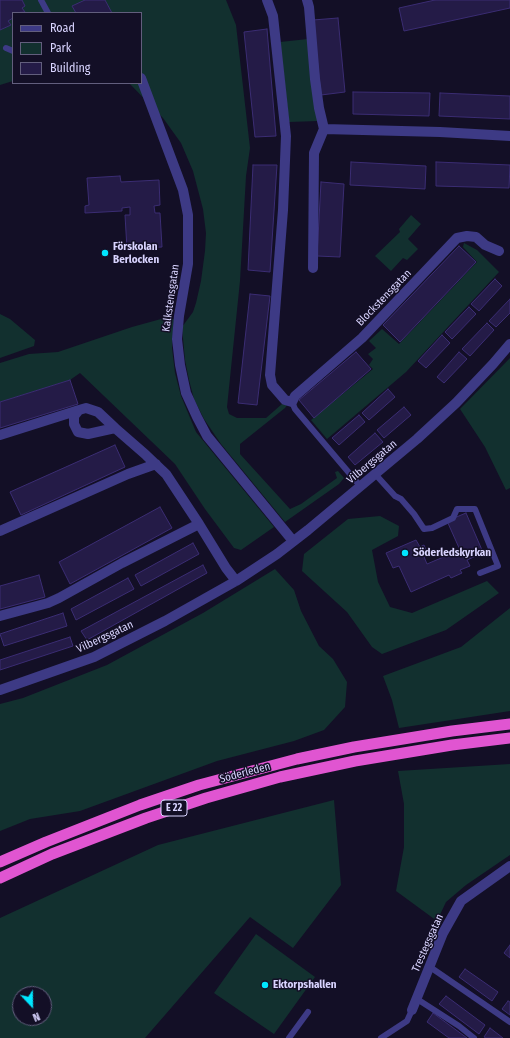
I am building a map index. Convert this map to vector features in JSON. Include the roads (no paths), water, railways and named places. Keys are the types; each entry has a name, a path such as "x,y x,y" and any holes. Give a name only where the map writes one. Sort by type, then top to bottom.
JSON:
{"highway":[{"name":"Söderleden","path":"0,862 140,805 199,785 297,759 354,747 452,731 510,724"},
{"name":"Söderleden","path":"0,878 52,854 146,818 206,798 280,777 370,758 452,745 510,738"}],"street":[{"path":"267,0 273,16 286,136 284,149 283,210 270,375 272,385 285,400 292,402"},
{"path":"307,0 309,7 316,86 324,129 314,153 313,268"},
{"name":"Kalkstensgatan","path":"142,81 183,190 188,215 188,264 179,316 177,339 180,365 186,393 207,436 293,541"},
{"path":"324,129 440,132 510,136"},
{"name":"Blockstensgatan","path":"292,402 295,396 362,338 456,238 467,236 476,237 485,244 499,251"},
{"name":"Vilbergsgatan","path":"0,690 94,657 165,621 236,581 293,541 376,475 456,403 510,344"},
{"path":"0,435 86,408 98,412 166,474 200,524 226,568 236,581"},
{"path":"79,410 74,416 74,424 78,432 88,434 115,428"},
{"path":"0,530 128,474 156,464"},
{"path":"0,616 58,598 122,563 200,524"},
{"name":"Trestegsgatan","path":"412,1010 443,933 461,901 510,866"}],"lane":[{"path":"41,0 47,12"},
{"path":"6,48 12,51"},
{"path":"292,402 295,409 361,487"},
{"path":"376,475 395,496 401,499 424,529 432,528 453,518 458,509 475,509 498,566 480,573"},
{"path":"430,967 510,1022"},
{"path":"417,999 459,1026 474,1038"},
{"name":"Trestegsgatan","path":"381,1038 407,1021 412,1010"},
{"path":"289,1038 308,1012"}],"place":[{"name":"Förskolan Berlocken","path":"105,253"},
{"name":"Söderledskyrkan","path":"405,553"},
{"name":"Ektorpshallen","path":"265,985"}]}
